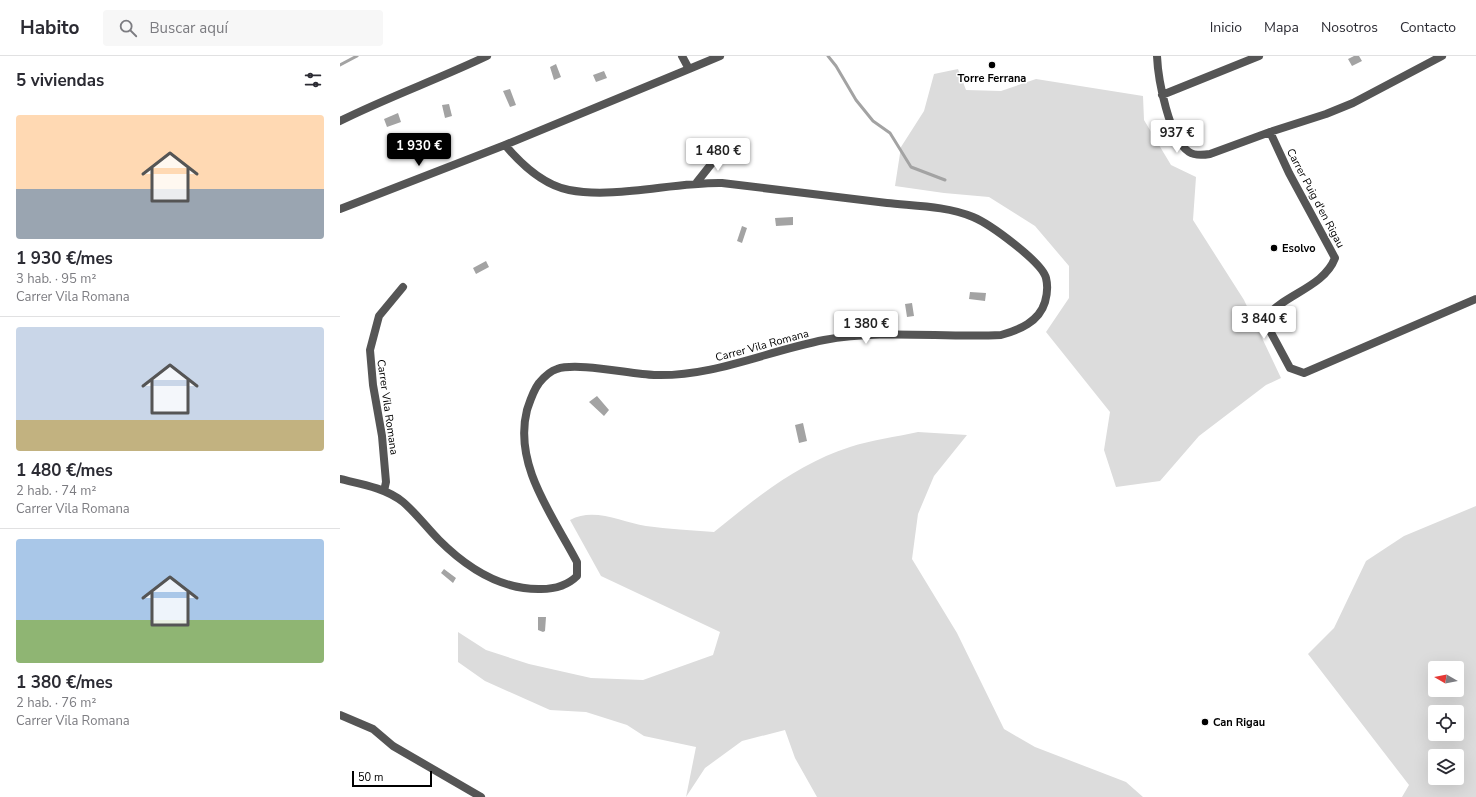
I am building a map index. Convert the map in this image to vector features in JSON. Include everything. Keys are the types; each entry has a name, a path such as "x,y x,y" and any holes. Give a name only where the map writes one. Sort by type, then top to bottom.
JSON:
{"street":[{"path":"340,121 376,103 450,74 488,56"},
{"path":"682,56 689,69"},
{"path":"340,209 505,145 720,56"},
{"path":"1157,56 1162,95 1169,119 1177,136 1189,152 1200,155 1210,154 1270,132 1326,114 1353,103 1442,56"},
{"path":"1162,95 1259,56"},
{"name":"Carrer Puig d'en Rigau","path":"1270,132 1289,173 1335,258 1331,268 1322,276 1275,306 1266,316 1269,329 1290,368 1304,374 1476,299"},
{"name":"Carrer Vila Romana","path":"340,479 384,491 402,502 440,541 475,570 505,584 522,588 551,589 564,586 577,576 577,562 528,468 524,433 525,419 531,398 538,384 557,369 575,366 646,374 675,374 724,367 822,340 859,335 1001,335 1016,331 1028,324 1039,314 1044,303 1047,289 1046,278 1040,267 988,225 973,216 933,208 722,183 697,182 604,192 569,190 552,184 519,162 505,145"},
{"path":"697,182 724,148"},
{"name":"Carrer Vila Romana","path":"384,491 386,482 382,436 373,385 370,350 379,316 403,287"},
{"path":"340,715 373,729 393,746 481,797"}],"shaded area":[{"path":"1354,56 1359,56 1362,61 1352,66 1348,59"},
{"path":"556,64 561,77 554,80 550,67"},
{"path":"958,69 966,90 1001,91 1036,79 1143,96 1144,120 1171,165 1196,177 1193,220 1244,300 1281,378 1266,385 1199,436 1160,481 1116,487 1104,450 1110,412 1046,332 1069,298 1069,266 1035,226 989,197 944,193 895,186 901,147 924,111 934,74"},
{"path":"604,71 607,78 596,82 593,75"},
{"path":"510,89 516,105 510,107 503,91"},
{"path":"449,104 452,116 445,118 442,105"},
{"path":"398,113 401,122 387,127 384,119"},
{"path":"793,217 793,225 776,226 775,218"},
{"path":"742,226 747,228 742,243 737,241"},
{"path":"486,261 489,267 476,274 473,268"},
{"path":"970,292 986,293 985,301 969,299"},
{"path":"912,303 914,316 907,317 905,304"},
{"path":"597,396 609,410 604,416 589,402"},
{"path":"803,423 807,441 799,443 795,425"},
{"path":"918,432 967,435 934,476 918,514 912,559 957,633 1004,729 1035,747 1126,782 1143,797 817,797 795,758 785,730 742,741 705,768 686,797 696,747 644,736 627,725 586,712 550,710 485,681 458,662 458,632 486,650 529,664 591,678 643,680 713,655 720,632 601,576 570,520 579,516 598,515 646,526 714,532 778,483 812,463 850,447 875,440"},
{"path":"1476,506 1476,797 1402,797 1409,785 1308,654 1334,628 1366,561 1404,536"},
{"path":"444,569 456,578 453,583 441,573"},
{"path":"538,617 546,617 545,631 543,632 538,630"}],"waterway":[{"path":"340,65 357,56"},
{"path":"828,56 836,66 856,100 873,121 890,133 911,167 945,180"}],"place":[{"name":"Torre Ferrana","path":"992,65"},
{"name":"Esolvo","path":"1274,248"},
{"name":"Can Rigau","path":"1205,722"}]}
